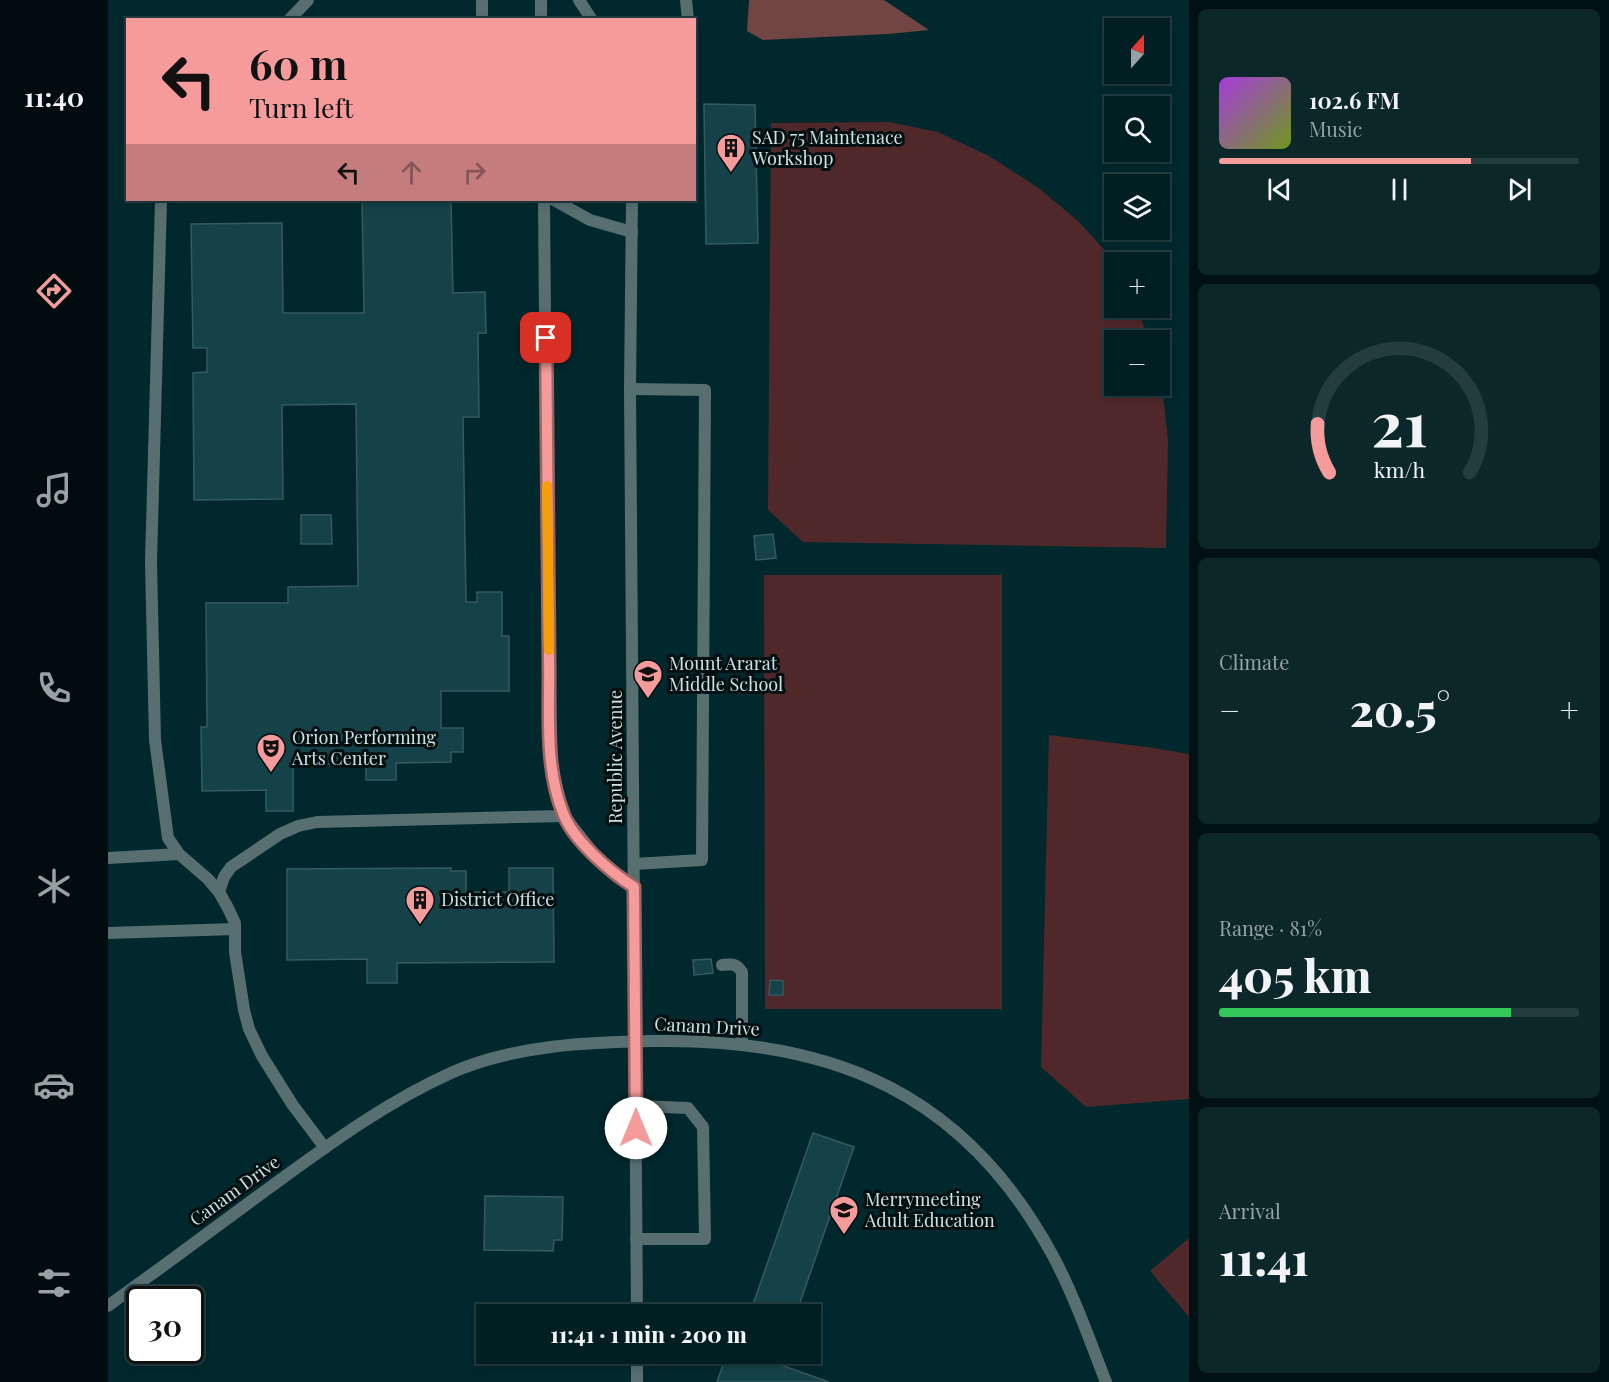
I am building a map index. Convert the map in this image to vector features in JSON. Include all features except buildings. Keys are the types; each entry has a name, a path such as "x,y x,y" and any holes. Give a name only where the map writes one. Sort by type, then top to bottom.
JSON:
{"street":[{"path":"291,18 308,0"},
{"path":"482,0 482,18"},
{"path":"541,0 541,18"},
{"path":"579,0 591,18"},
{"path":"686,0 688,18"},
{"path":"161,201 151,562 155,740 168,838 179,854 196,867 219,892 235,923 235,952 249,1029 261,1056 292,1104 325,1148"},
{"path":"544,201 552,770 564,816 597,858 616,876 634,887"},
{"path":"556,201 590,220 632,232"},
{"name":"Republic Avenue","path":"632,201 630,389 637,1304"},
{"path":"630,389 705,390 702,860 634,864"},
{"path":"219,892 224,877 231,867 280,834 298,826 317,822 564,816"},
{"path":"108,858 179,854"},
{"path":"108,933 234,929"},
{"path":"722,965 733,964 738,966 742,972 742,1045"},
{"name":"Canam Drive","path":"108,1306 379,1111 457,1071 494,1057 543,1048 677,1040 742,1045 798,1053 839,1064 882,1082 908,1097 925,1107 958,1133 987,1160 1033,1221 1055,1258 1106,1382"},
{"path":"636,1106 688,1108 704,1127 705,1227 705,1239 636,1239"},
{"path":"637,1364 637,1382"}],"shaded area":[{"path":"749,0 884,0 929,30 763,40 747,31"},
{"path":"889,122 938,132 989,156 1040,189 1079,222 1106,252 1104,252 1104,318 1141,318 1145,330 1104,330 1104,396 1163,396 1168,440 1166,548 803,542 768,510 771,123"},
{"path":"764,575 1002,575 1002,1009 765,1009"},
{"path":"1049,735 1189,754 1189,1099 1086,1107 1041,1067"},
{"path":"1189,1238 1189,1317 1150,1271"}],"slow traffic":[{"path":"547,486 549,650"}],"place":[{"name":"SAD 75 Maintenace Workshop","path":"731,174"},
{"name":"Mount Ararat Middle School","path":"648,700"},
{"name":"Orion Performing Arts Center","path":"271,774"},
{"name":"District Office","path":"420,926"},
{"name":"Merrymeeting Adult Education","path":"844,1236"}],"route":[{"path":"546,338 552,770 564,816 597,858 616,876 634,887 636,1128"}]}
